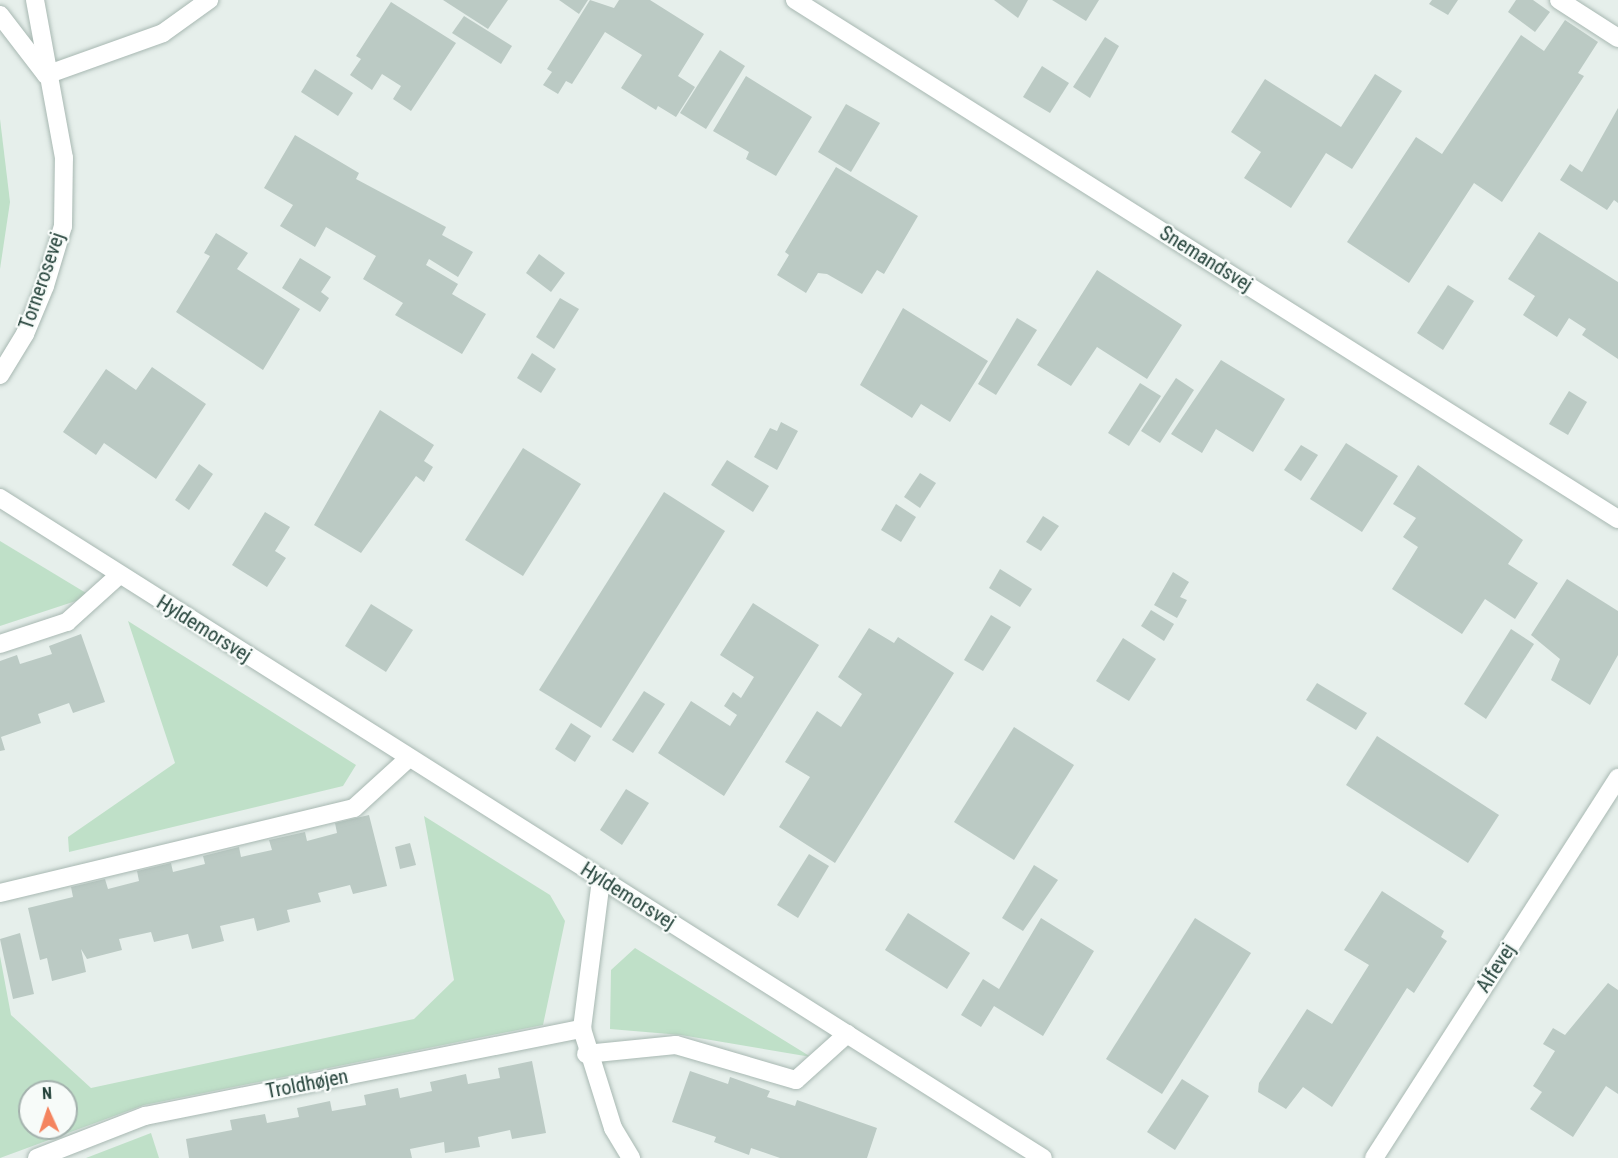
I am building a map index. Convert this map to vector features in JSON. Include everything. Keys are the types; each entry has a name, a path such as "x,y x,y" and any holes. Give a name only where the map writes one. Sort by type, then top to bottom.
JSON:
{"street":[{"name":"Tornerosevej","path":"0,375 41,296 63,226 64,158 46,75 35,0"},
{"path":"46,75 163,33 209,0"},
{"name":"Snemandsvej","path":"795,0 1618,519"},
{"path":"1558,0 1618,38"},
{"name":"Tornerosevej","path":"0,15 46,75"},
{"name":"Hyldemorsvej","path":"0,498 118,576 1043,1158"},
{"path":"0,644 67,622 118,576"},
{"path":"0,892 354,808 408,758"},
{"name":"Alfevej","path":"1374,1158 1618,778"},
{"path":"601,880 582,1029 586,1054 613,1128 632,1158"},
{"name":"Troldhøjen","path":"37,1158 144,1116 582,1029"},
{"path":"586,1054 676,1045 796,1080 847,1034"}],"green space":[{"path":"0,119 10,202 0,269"},
{"path":"0,541 91,596 0,626"},
{"path":"128,621 356,765 343,786 69,852 68,837 175,763"},
{"path":"424,816 550,895 565,921 543,1025 144,1105 78,1129 78,1080 18,1080 18,1140 49,1140 0,1158 0,956 11,1015 91,1088 414,1019 454,980"},
{"path":"635,948 811,1057 681,1035 610,1029 611,970"},
{"path":"151,1133 159,1158 86,1158"}],"building":[{"path":"443,0 508,0 488,29"},
{"path":"559,0 588,0 579,14"},
{"path":"590,0 614,8 619,0 650,0 704,34 678,76 695,87 676,117 658,106 656,110 621,88 642,55 605,32 572,84 566,81 558,94 543,85 552,72 547,69"},
{"path":"994,0 1028,0 1018,18"},
{"path":"1052,0 1099,0 1086,21"},
{"path":"1432,0 1458,0 1448,15 1429,4"},
{"path":"1516,0 1533,0 1550,12 1535,32 1508,12"},
{"path":"391,2 456,43 411,111 393,99 401,86 382,74 372,90 350,75 361,59 356,56"},
{"path":"464,16 512,46 501,64 452,33"},
{"path":"1565,20 1598,42 1578,73 1584,76 1502,202 1474,183 1409,283 1347,242 1416,137 1442,154 1521,35 1544,51"},
{"path":"1105,37 1119,46 1090,98 1073,87"},
{"path":"720,50 745,66 706,129 680,113"},
{"path":"1042,66 1069,83 1050,113 1023,97"},
{"path":"315,69 353,93 338,116 301,92"},
{"path":"1375,74 1402,91 1352,169 1326,153 1291,208 1244,178 1261,152 1231,132 1265,79 1341,127"},
{"path":"746,76 812,117 776,176 746,159 749,152 713,131"},
{"path":"846,104 880,123 851,172 818,152"},
{"path":"1618,108 1618,203 1614,200 1607,210 1560,180 1570,164 1582,172"},
{"path":"295,135 359,173 356,179 446,227 442,235 473,252 458,277 429,259 426,265 458,284 452,294 486,314 462,354 395,315 403,303 363,279 376,256 326,227 315,247 280,226 293,205 264,188"},
{"path":"836,167 918,216 884,274 877,270 862,294 827,274 818,273 806,293 777,275 789,255 785,252"},
{"path":"1539,232 1618,282 1618,359 1582,335 1586,329 1569,318 1557,337 1523,315 1535,296 1508,279"},
{"path":"216,233 248,253 237,269 300,309 263,370 176,312 210,256 204,253"},
{"path":"539,254 565,273 551,292 526,273"},
{"path":"300,258 331,277 321,292 329,298 320,312 282,288"},
{"path":"1097,270 1182,325 1147,379 1097,347 1071,386 1037,365"},
{"path":"1448,285 1474,301 1443,350 1417,333"},
{"path":"560,298 579,309 554,349 536,337"},
{"path":"903,308 988,361 950,422 921,404 912,418 860,385"},
{"path":"1017,318 1037,330 996,395 978,384"},
{"path":"532,353 556,369 541,393 517,378"},
{"path":"1221,360 1285,399 1253,452 1216,429 1202,453 1171,434"},
{"path":"152,367 206,404 156,479 104,443 96,455 63,432 106,369 136,390"},
{"path":"1176,378 1194,390 1160,443 1141,431"},
{"path":"1140,383 1161,396 1129,446 1108,433"},
{"path":"1569,391 1587,402 1568,435 1549,424"},
{"path":"380,410 434,445 424,461 433,467 424,482 416,476 361,553 314,525"},
{"path":"781,422 798,431 777,470 754,457 770,428 777,431"},
{"path":"1346,443 1398,476 1362,532 1310,499"},
{"path":"1301,445 1318,455 1301,481 1284,470"},
{"path":"523,448 581,484 523,576 465,540"},
{"path":"727,460 769,486 753,512 711,485"},
{"path":"199,464 213,474 189,510 175,500"},
{"path":"1418,465 1523,540 1508,564 1538,583 1515,619 1485,599 1462,634 1392,589 1418,547 1403,537 1416,518 1393,504"},
{"path":"920,473 936,483 920,508 904,497"},
{"path":"664,492 725,531 601,728 539,690"},
{"path":"896,504 916,517 901,542 881,530"},
{"path":"265,512 290,527 275,551 286,558 267,587 232,565"},
{"path":"1043,516 1059,526 1041,551 1026,542"},
{"path":"1000,569 1032,589 1020,607 989,588"},
{"path":"1173,572 1189,582 1180,597 1187,600 1177,618 1154,605"},
{"path":"1567,579 1618,611 1618,655 1590,705 1551,680 1560,659 1531,635"},
{"path":"753,603 819,645 724,796 658,753 691,701 730,726 737,715 724,706 733,692 741,698 754,677 720,655"},
{"path":"371,604 413,630 386,672 345,646"},
{"path":"1151,610 1174,624 1164,641 1141,626"},
{"path":"991,615 1011,627 983,671 964,660"},
{"path":"869,628 894,643 898,637 954,673 835,863 779,827 810,777 785,762 817,711 841,727 862,694 838,677"},
{"path":"1511,629 1534,644 1486,719 1464,704"},
{"path":"81,634 105,702 73,713 69,703 38,714 41,723 1,737 5,750 0,751 0,661 17,655 20,664 52,654 49,646"},
{"path":"1123,638 1156,659 1129,701 1096,681"},
{"path":"1317,683 1367,713 1356,730 1306,700"},
{"path":"644,691 665,704 633,753 612,740"},
{"path":"571,723 591,736 575,762 555,749"},
{"path":"1014,727 1074,765 1014,860 954,822"},
{"path":"1377,736 1499,815 1468,863 1346,785"},
{"path":"626,789 649,803 622,845 600,830"},
{"path":"369,815 387,886 353,894 350,885 318,893 321,902 287,910 290,922 257,931 254,918 220,926 224,941 192,949 188,934 154,942 151,932 119,939 122,950 87,959 81,949 86,972 52,981 47,958 40,960 28,908 73,897 71,887 105,879 108,889 139,881 137,871 171,863 173,872 205,864 203,856 239,847 241,857 272,850 269,840 305,832 307,841 337,833 335,823"},
{"path":"410,843 416,865 400,869 395,847"},
{"path":"809,854 829,866 798,918 777,905"},
{"path":"1034,865 1058,880 1023,931 1002,918"},
{"path":"1382,891 1444,931 1441,937 1447,941 1414,993 1407,988 1332,1107 1303,1087 1286,1109 1258,1092 1259,1083 1307,1009 1332,1024 1369,965 1344,950"},
{"path":"908,913 970,953 947,989 885,950"},
{"path":"1041,918 1094,951 1043,1036 994,1006 981,1027 961,1015 983,979 999,989"},
{"path":"1195,918 1251,953 1162,1094 1106,1059"},
{"path":"20,933 34,994 13,999 0,939"},
{"path":"1608,983 1618,990 1618,1094 1606,1086 1573,1137 1530,1109 1542,1092 1533,1086 1555,1051 1543,1044 1553,1028 1565,1035"},
{"path":"532,1061 546,1133 512,1139 510,1130 478,1137 480,1147 445,1153 444,1142 410,1149 412,1158 189,1158 186,1139 232,1130 230,1120 265,1114 267,1123 299,1117 297,1108 330,1101 332,1111 366,1105 364,1095 398,1088 400,1098 432,1091 430,1082 466,1074 468,1084 500,1078 498,1068"},
{"path":"690,1071 728,1084 730,1077 770,1091 767,1097 795,1106 797,1100 877,1128 867,1158 780,1158 751,1148 749,1155 714,1142 716,1137 672,1122"},
{"path":"1182,1079 1209,1096 1175,1150 1147,1132"}]}
